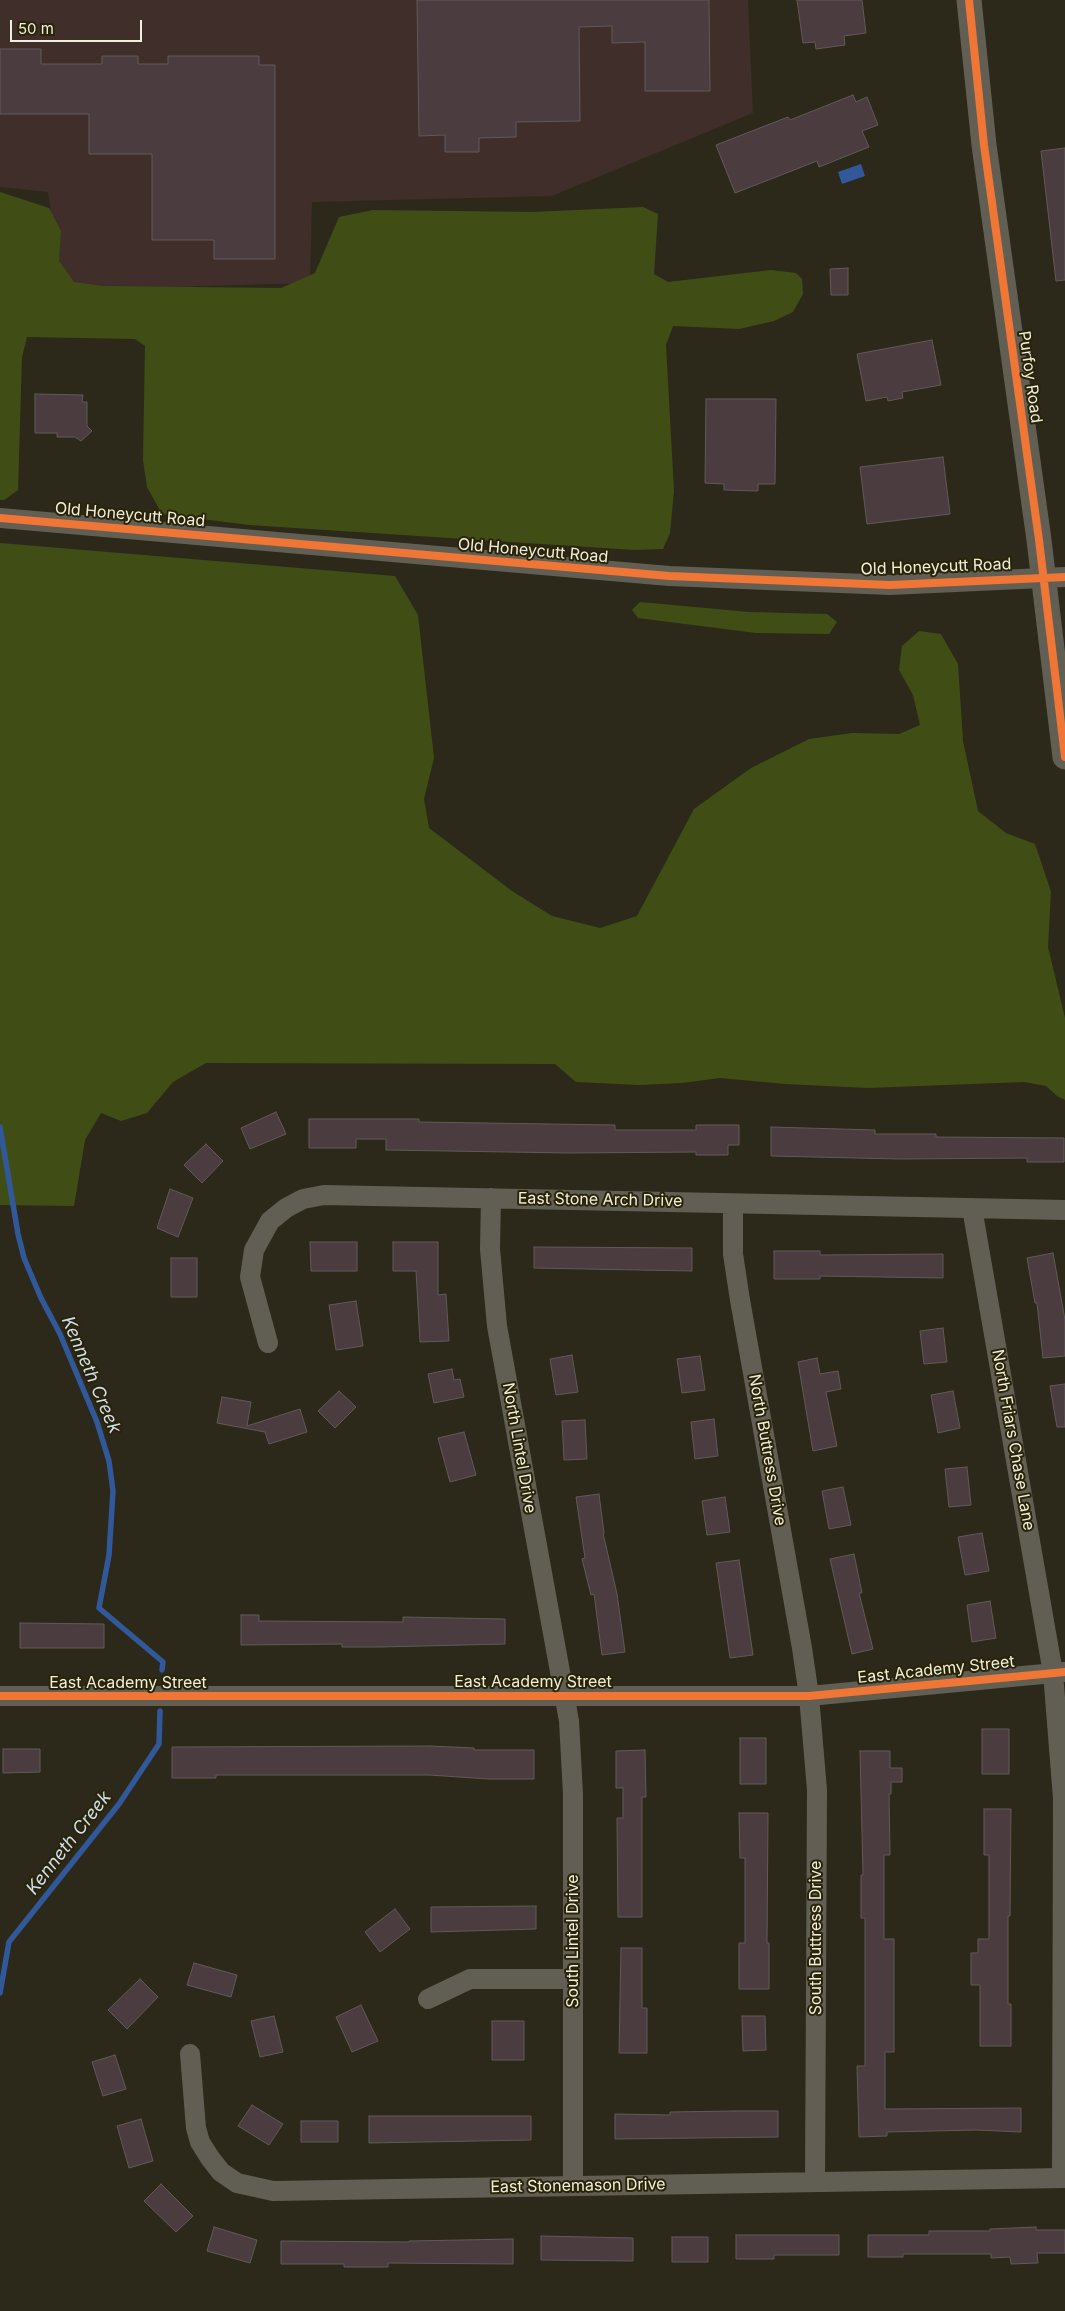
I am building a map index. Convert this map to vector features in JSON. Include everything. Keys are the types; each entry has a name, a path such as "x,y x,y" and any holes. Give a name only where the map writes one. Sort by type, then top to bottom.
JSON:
{"street":[{"name":"Purfoy Road","path":"969,0 984,145 1054,576 1065,757"},
{"name":"Old Honeycutt Road","path":"0,518 668,576 890,585 1054,576"},
{"name":"East Stone Arch Drive","path":"268,1343 250,1277 251,1264 257,1243 270,1221 286,1208 303,1199 324,1195 1065,1210"},
{"name":"North Lintel Drive","path":"491,1198 490,1249 498,1326 565,1696"},
{"name":"North Buttress Drive","path":"733,1204 734,1254 740,1300 809,1696"},
{"name":"North Friars Chase Lane","path":"972,1208 1059,1672 1062,1798 1064,2178"},
{"name":"East Academy Street","path":"0,1696 809,1696 1059,1672"},
{"name":"South Lintel Drive","path":"565,1696 569,1721 573,1794 574,2186"},
{"name":"South Buttress Drive","path":"809,1696 817,1790 815,2181"},
{"path":"428,1999 470,1978 573,1979"},
{"name":"East Stonemason Drive","path":"190,2054 194,2113 200,2142 221,2172 237,2183 273,2192 1064,2178"}],"shaded area":[{"path":"0,0 748,0 753,113 552,196 312,202 310,283 61,290 48,192 0,187"}],"green space":[{"path":"0,192 49,208 61,231 59,261 74,282 103,286 281,288 315,273 339,217 373,210 532,212 643,207 658,214 654,274 668,282 771,270 796,273 802,279 803,294 793,312 774,321 739,329 673,326 666,345 674,491 670,533 663,549 634,550 249,525 162,514 147,487 143,460 145,346 135,339 27,337 22,357 18,490 4,500 0,500"},
{"path":"0,543 395,576 418,615 434,758 424,799 429,828 512,891 552,916 600,928 637,916 694,809 751,768 809,739 852,733 899,734 920,725 913,695 899,670 902,646 919,631 941,634 958,664 963,741 978,811 1006,833 1035,844 1051,892 1048,947 1065,1018 1065,1100 1057,1096 1046,1086 1024,1082 868,1088 785,1084 720,1078 682,1083 639,1085 576,1082 555,1064 206,1063 173,1082 147,1113 121,1121 101,1113 85,1140 74,1206 0,1205"},
{"path":"640,602 749,612 827,614 837,622 829,634 756,633 638,618 632,610"}],"water":[{"path":"861,164 865,176 842,184 838,172"}],"building":[{"path":"417,0 709,0 710,91 645,91 645,42 612,43 612,26 579,27 580,121 516,122 516,137 479,138 479,152 445,152 445,135 419,136"},
{"path":"797,0 862,0 866,33 844,36 845,45 816,49 815,42 803,43"},
{"path":"0,49 41,49 41,64 102,64 102,56 138,56 138,64 168,64 168,56 259,56 259,65 275,65 275,259 214,259 214,240 152,240 152,154 89,154 89,114 0,114"},
{"path":"853,95 856,102 867,97 878,125 862,131 869,147 819,167 817,161 735,193 716,145 788,117 790,120"},
{"path":"1065,148 1065,280 1056,281 1041,151"},
{"path":"848,268 848,295 831,295 830,269"},
{"path":"932,340 941,385 902,392 903,398 888,401 887,397 866,401 857,354"},
{"path":"35,394 83,395 82,402 87,402 87,426 92,431 81,441 75,437 57,437 57,433 35,433"},
{"path":"706,399 776,399 775,484 758,484 758,491 724,490 724,484 705,483"},
{"path":"943,457 950,514 867,524 860,467"},
{"path":"276,1112 286,1134 250,1149 241,1128"},
{"path":"309,1119 419,1119 419,1122 615,1125 615,1130 696,1130 696,1125 739,1125 739,1145 728,1145 728,1155 696,1155 696,1152 569,1153 386,1150 386,1139 356,1139 356,1148 309,1148"},
{"path":"771,1127 875,1130 875,1134 936,1134 936,1137 1064,1138 1064,1162 1027,1162 1027,1158 899,1159 771,1156"},
{"path":"206,1144 223,1161 202,1183 184,1165"},
{"path":"170,1189 193,1198 178,1237 157,1228"},
{"path":"310,1242 357,1242 357,1271 311,1271"},
{"path":"393,1242 438,1242 438,1295 446,1294 449,1341 420,1342 416,1271 393,1271"},
{"path":"534,1247 692,1248 692,1271 534,1268"},
{"path":"774,1251 820,1251 820,1255 943,1254 943,1278 820,1276 820,1279 774,1279"},
{"path":"1053,1253 1065,1320 1065,1356 1043,1358 1037,1303 1035,1303 1027,1258"},
{"path":"171,1258 197,1258 197,1297 171,1297"},
{"path":"356,1301 363,1346 336,1350 329,1305"},
{"path":"943,1328 947,1362 924,1364 920,1331"},
{"path":"572,1355 578,1392 556,1395 550,1359"},
{"path":"700,1356 705,1390 682,1393 677,1359"},
{"path":"817,1358 820,1374 838,1371 841,1389 826,1392 837,1446 813,1451 798,1362"},
{"path":"452,1369 454,1380 460,1379 464,1397 434,1403 428,1374"},
{"path":"1065,1384 1065,1427 1057,1427 1050,1386"},
{"path":"339,1391 356,1407 335,1428 318,1411"},
{"path":"953,1391 960,1428 938,1433 931,1395"},
{"path":"222,1397 251,1402 247,1426 300,1409 307,1432 269,1444 265,1432 217,1423"},
{"path":"714,1419 718,1456 695,1459 691,1422"},
{"path":"585,1420 587,1459 564,1460 562,1421"},
{"path":"464,1432 476,1475 450,1482 438,1438"},
{"path":"967,1467 971,1505 949,1507 945,1469"},
{"path":"843,1487 851,1525 829,1529 822,1491"},
{"path":"599,1494 603,1533 617,1594 625,1652 602,1655 594,1594 591,1595 582,1559 585,1558 576,1497"},
{"path":"725,1497 730,1532 707,1535 702,1501"},
{"path":"982,1533 989,1571 965,1575 958,1537"},
{"path":"854,1554 862,1593 859,1593 873,1649 852,1654 830,1559"},
{"path":"739,1560 753,1655 730,1658 716,1563"},
{"path":"990,1601 996,1638 972,1642 967,1605"},
{"path":"241,1615 259,1615 259,1621 403,1622 403,1617 505,1619 505,1644 381,1647 342,1647 342,1644 241,1645"},
{"path":"20,1623 104,1624 104,1648 20,1648"},
{"path":"982,1729 1009,1729 1009,1774 982,1774"},
{"path":"740,1738 766,1738 766,1784 740,1784"},
{"path":"430,1746 474,1748 474,1750 534,1750 534,1779 489,1779 429,1775 216,1775 216,1778 172,1778 172,1747"},
{"path":"3,1749 40,1749 40,1772 3,1773"},
{"path":"645,1750 646,1797 642,1797 642,1917 618,1917 617,1818 623,1818 623,1788 616,1788 616,1751"},
{"path":"860,1751 890,1751 890,1768 902,1768 902,1782 891,1782 891,1794 889,1794 890,1855 884,1855 884,1939 894,1939 894,2052 885,2052 885,2109 1021,2108 1021,2132 977,2130 887,2132 887,2136 859,2137 857,2066 865,2066 865,1918 861,1918 861,1875 863,1875"},
{"path":"984,1809 1011,1809 1008,2004 1011,2004 1011,2046 980,2046 980,1985 971,1985 971,1953 978,1953 978,1939 989,1939 989,1855 984,1855"},
{"path":"739,1813 768,1813 767,1943 769,1943 769,1989 739,1989 739,1943 745,1943 745,1858 740,1858"},
{"path":"536,1906 536,1929 431,1932 431,1907"},
{"path":"395,1909 410,1929 380,1952 365,1932"},
{"path":"621,1948 642,1948 642,2008 647,2008 647,2053 619,2053"},
{"path":"194,1963 237,1975 231,1997 187,1985"},
{"path":"140,1979 158,1997 127,2029 108,2010"},
{"path":"361,2005 378,2041 352,2052 336,2017"},
{"path":"274,2016 283,2052 260,2057 251,2021"},
{"path":"742,2016 765,2016 766,2050 743,2051"},
{"path":"492,2021 524,2021 524,2060 492,2060"},
{"path":"115,2055 126,2089 103,2096 92,2062"},
{"path":"252,2105 283,2124 269,2145 238,2126"},
{"path":"778,2111 778,2137 615,2139 615,2114 670,2115 670,2112"},
{"path":"369,2116 531,2116 531,2140 369,2143"},
{"path":"141,2119 153,2161 129,2168 117,2126"},
{"path":"301,2121 338,2121 338,2142 301,2142"},
{"path":"161,2184 193,2216 176,2232 144,2201"},
{"path":"214,2227 257,2240 250,2263 207,2251"},
{"path":"1036,2227 1036,2230 1065,2230 1065,2253 1037,2253 1038,2263 1011,2264 1010,2257 991,2258 991,2254 903,2254 903,2257 868,2257 868,2235 929,2235 929,2231 990,2231 990,2229"},
{"path":"736,2235 839,2235 839,2255 774,2255 774,2259 736,2259"},
{"path":"541,2236 633,2238 633,2261 541,2260"},
{"path":"672,2237 708,2237 708,2262 672,2262"},
{"path":"513,2239 513,2264 388,2263 388,2267 344,2267 344,2264 281,2264 281,2241 409,2242"}],"waterway":[{"name":"Kenneth Creek","path":"0,1127 18,1234 24,1258 41,1298 60,1334 97,1422 109,1461 113,1491 109,1555 99,1608 163,1662 162,1670"},
{"name":"Kenneth Creek","path":"0,1993 9,1942 119,1804 159,1744 160,1711"}],"cycle path":[{"path":"969,0 984,145 1039,540 1065,757"},
{"path":"0,518 669,576 890,585 1065,577"},
{"path":"0,1696 809,1696 1065,1672"}]}
